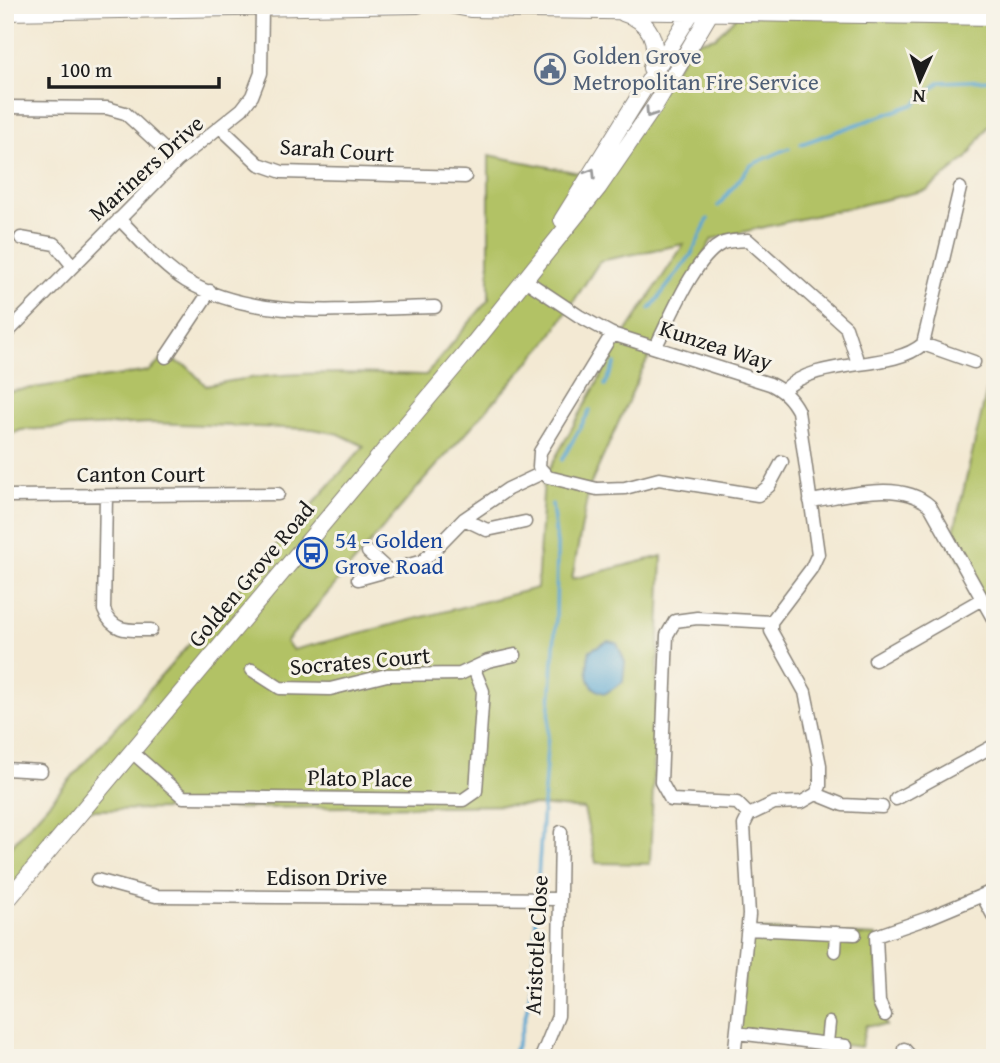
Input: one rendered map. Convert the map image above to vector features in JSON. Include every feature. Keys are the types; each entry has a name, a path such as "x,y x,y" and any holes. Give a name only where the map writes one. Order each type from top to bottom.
{"main road":[{"path":"5,12 75,8 418,5"},
{"path":"449,5 470,9 611,11 714,8 995,17"},
{"name":"Golden Grove Road","path":"528,277 694,8"},
{"name":"Golden Grove Road","path":"5,903 528,277 621,157 714,8"},
{"path":"611,11 633,16 651,32 656,52 645,87"}],"street":[{"name":"Mariners Drive","path":"5,335 177,161 242,109 261,73 262,8"},
{"path":"5,107 107,108 125,113 177,161"},
{"name":"Sarah Court","path":"221,128 259,164 282,172 465,177"},
{"path":"923,344 960,188"},
{"path":"118,219 186,281 246,302 291,309 435,307"},
{"path":"21,238 55,244 72,265"},
{"path":"656,346 696,271 710,252 723,242 748,240 846,327 858,363"},
{"name":"Kunzea Way","path":"528,277 579,316 612,334 656,346 770,384 783,391 797,411 818,554 811,569 771,621"},
{"path":"166,357 210,291"},
{"path":"612,334 540,452 537,462 542,473 555,480 607,490 659,479 758,495 769,486 782,462"},
{"path":"783,391 801,377 904,354 923,344 974,362"},
{"path":"358,579 423,561 464,519 508,489 542,473"},
{"path":"810,501 902,492 924,500 930,506 995,622"},
{"name":"Canton Court","path":"5,496 278,494"},
{"path":"106,496 104,610 108,621 118,629 150,630"},
{"path":"464,519 487,530 525,522"},
{"path":"368,552 388,571"},
{"path":"875,660 982,599"},
{"path":"734,1058 748,929 744,825 749,815 774,803 790,804 816,794 820,786 820,765 805,692 771,631 771,621 697,618 675,621 667,635 660,782 671,800 737,803 749,815"},
{"name":"Socrates Court","path":"252,670 280,688 327,690 387,675 460,674 488,661 515,655"},
{"name":"Plato Place","path":"132,752 183,797 463,800 473,794 478,779 483,691 474,668"},
{"path":"896,799 995,745"},
{"path":"5,769 41,771"},
{"path":"816,794 843,805 882,807"},
{"name":"Aristotle Close","path":"541,1058 558,1016 561,832"},
{"name":"Edison Drive","path":"97,880 156,896 560,899"},
{"path":"885,1015 879,1002 876,936 983,897 995,890"},
{"path":"983,897 995,919"},
{"path":"748,929 855,934"},
{"path":"835,951 836,933"},
{"path":"827,1043 829,1023"},
{"path":"737,1033 846,1046"}],"green space":[{"path":"739,13 995,17 995,124 989,125 967,158 927,190 712,239 642,370 589,488 572,579 662,556 650,864 596,863 584,809 536,805 84,810 5,903 5,853 364,446 339,434 313,429 150,423 21,430 5,437 5,392 149,371 166,357 188,367 206,386 287,375 426,375 489,299 489,155 589,175 537,261 694,42 716,37","holes":["684,244 623,337 544,478 537,588 293,650 286,642 424,480 547,342 600,261"]},
{"path":"995,355 995,622 951,544"},
{"path":"748,929 876,936 879,1002 886,1026 866,1025 861,1047 737,1033"}],"water":[{"path":"608,641 617,643 625,662 623,682 606,693 599,691 590,682 588,663 590,650"}],"waterway":[{"path":"801,144 915,104 940,82 995,80"},
{"path":"718,206 751,165 789,148"},
{"path":"650,309 691,255 708,219"},
{"path":"605,385 615,363"},
{"path":"562,460 590,410"},
{"path":"538,878 556,618 557,545 552,504"},
{"path":"512,1058 527,1007 533,972 536,918"}],"place":[{"name":"Golden Grove Metropolitan Fire Service","path":"550,69"},
{"name":"54 - Golden Grove Road","path":"312,553"}]}
